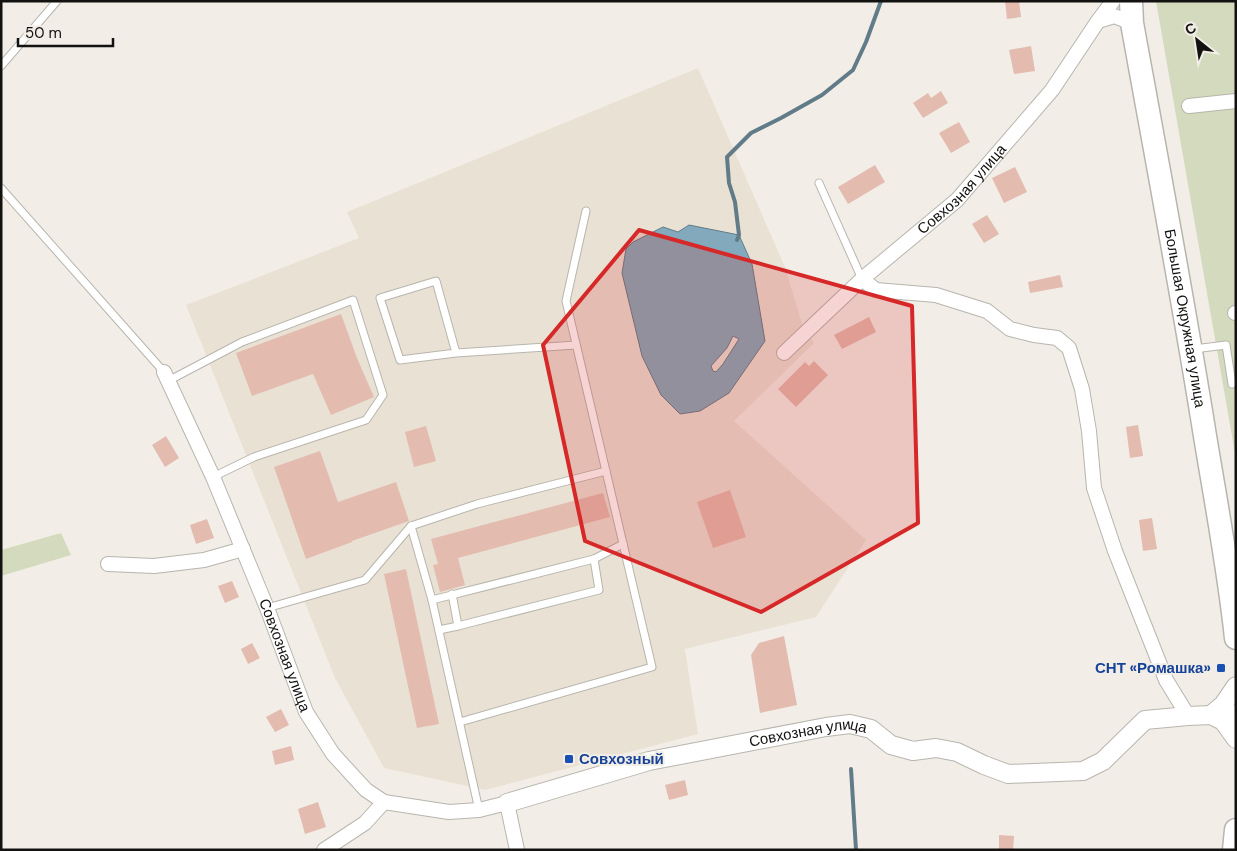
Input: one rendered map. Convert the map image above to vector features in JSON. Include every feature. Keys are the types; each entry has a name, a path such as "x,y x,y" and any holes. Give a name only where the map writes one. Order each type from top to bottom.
{"highway":[{"name":"Большая Окружная улица","path":"1131,12 1216,497 1236,638"},
{"path":"1234,850 1236,830"}],"street":[{"name":"Совхозная улица","path":"784,353 862,279 957,200 1052,90 1098,21 1114,1"},
{"path":"1098,21 1131,12"},
{"path":"1189,106 1236,101"},
{"path":"862,279 876,290 936,295 987,311 1010,329 1058,338 1069,348 1082,389 1089,431 1094,488 1115,551 1166,680 1188,716"},
{"name":"Совхозная улица","path":"166,376 213,477 267,608 306,712 333,754 366,790 384,802 449,812 479,810 649,761 850,724 871,729 891,745 913,752 936,748 957,752 1008,774 1083,771 1103,761 1144,720 1236,714"},
{"path":"108,564 154,566 204,560 242,549"},
{"path":"1236,686 1228,698 1211,715 1223,721 1236,739"},
{"path":"324,850 364,823 384,802"},
{"path":"507,803 517,850"}],"lane":[{"path":"1,66 57,1"},
{"path":"819,183 862,279"},
{"path":"1,188 166,376 242,342 353,300 383,395 366,420 254,457 213,477"},
{"path":"460,722 652,667 566,301 586,211"},
{"path":"456,352 436,281 380,298 400,360 456,352 576,345"},
{"path":"1191,350 1226,345 1232,384"},
{"path":"267,608 366,580 411,526 477,504 606,471"},
{"path":"411,526 432,600 479,810"},
{"path":"432,600 594,559 623,544"},
{"path":"439,630 599,590 594,559"},
{"path":"452,594 458,626"}],"highlighted area":[{"path":"639,230 912,306 918,523 761,612 585,541 543,345"}],"shaded area":[{"path":"698,68 785,267 803,327 814,343 734,421 866,540 816,617 685,649 698,734 485,790 384,768 335,678 186,305 359,238 347,212"}],"green space":[{"path":"1156,1 1236,1 1236,459"},
{"path":"61,533 71,555 1,576 1,550"}],"water":[{"path":"689,225 739,235 752,264 765,341 729,393 700,411 680,414 661,395 642,356 622,273 626,249 633,242 663,227 678,232","holes":["733,336 739,339 723,364 716,372 713,371 711,366 727,348"]}],"building":[{"path":"1005,1 1019,1 1021,17 1007,19"},
{"path":"1031,46 1035,71 1014,74 1009,50"},
{"path":"941,91 948,103 923,118 913,103 928,93 931,98"},
{"path":"959,122 970,142 951,153 939,133"},
{"path":"875,165 885,182 848,204 838,187"},
{"path":"1015,167 1027,192 1004,203 992,178"},
{"path":"987,215 999,234 984,243 972,224"},
{"path":"1060,275 1063,287 1030,293 1028,282"},
{"path":"341,314 374,397 331,415 313,374 252,396 236,353"},
{"path":"869,317 876,332 842,349 834,335"},
{"path":"814,361 828,375 796,407 778,389 805,362 809,366"},
{"path":"1138,425 1143,456 1130,458 1126,427"},
{"path":"426,426 436,461 414,467 405,432"},
{"path":"166,436 179,458 165,467 152,445"},
{"path":"320,451 338,502 396,482 409,521 306,559 274,467"},
{"path":"730,490 746,537 713,548 697,502"},
{"path":"603,493 610,517 458,558 465,585 440,592 433,565 438,564 431,539"},
{"path":"1152,518 1157,549 1143,551 1139,520"},
{"path":"207,519 214,538 196,544 190,525"},
{"path":"406,569 439,724 417,728 384,574"},
{"path":"232,581 239,597 225,603 218,586"},
{"path":"784,636 797,705 760,713 751,655 759,643"},
{"path":"252,643 260,658 248,664 241,649"},
{"path":"281,709 289,725 275,732 266,717"},
{"path":"291,746 294,760 275,765 272,751"},
{"path":"685,780 688,795 669,800 665,785"},
{"path":"318,802 326,827 305,834 298,809"},
{"path":"999,835 1014,836 1013,850 999,849"}],"waterway":[{"path":"737,240 739,235 735,202 729,183 727,157 751,133 822,95 853,70 866,42 881,1"},
{"path":"851,769 856,850"}],"place":[{"name":"СНТ «Ромашка»","path":"1221,668"},
{"name":"Совхозный","path":"569,759"}]}
